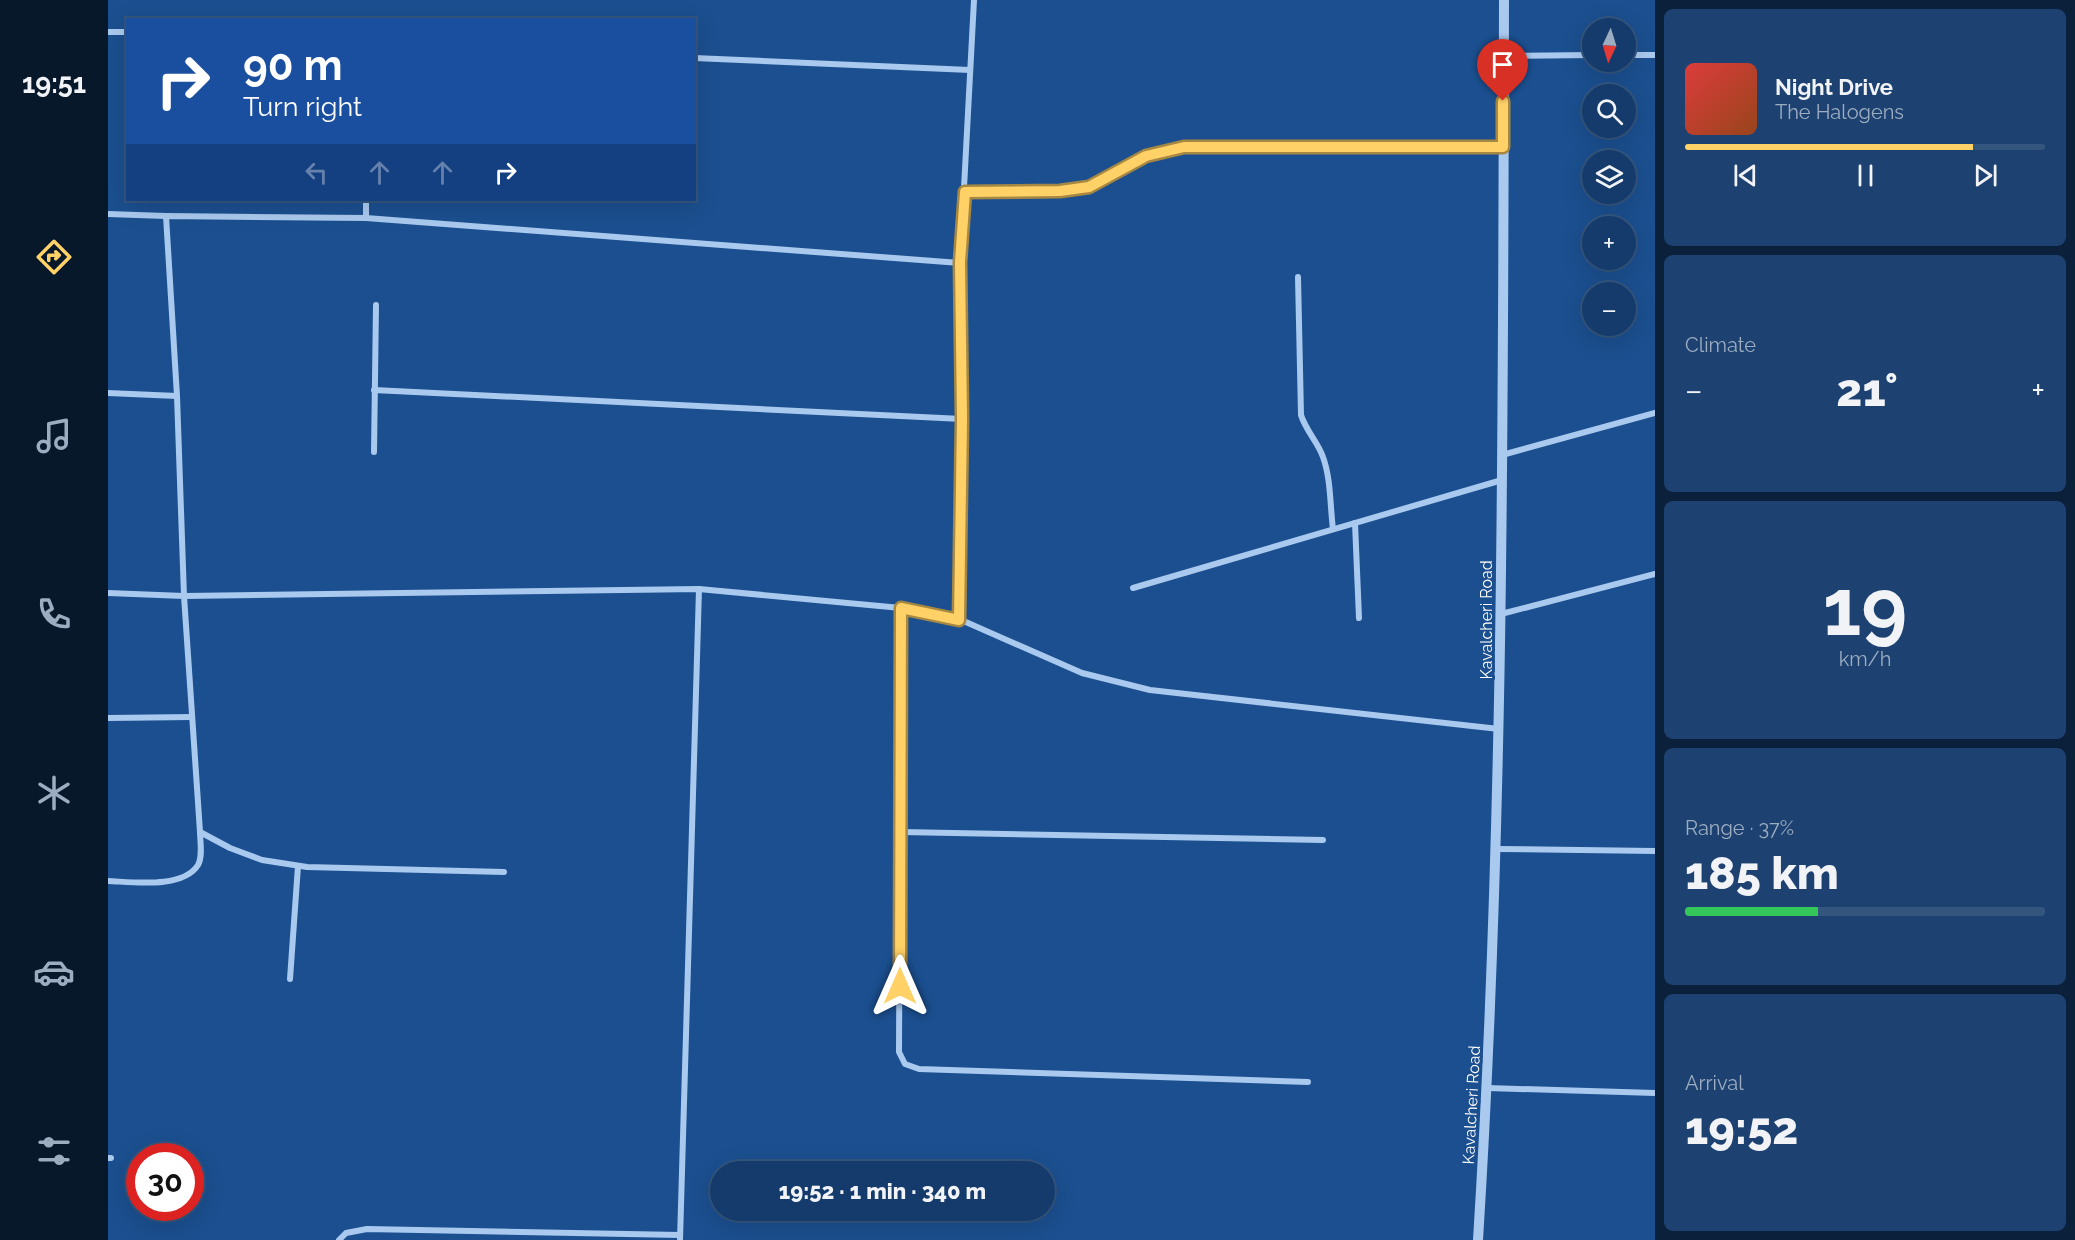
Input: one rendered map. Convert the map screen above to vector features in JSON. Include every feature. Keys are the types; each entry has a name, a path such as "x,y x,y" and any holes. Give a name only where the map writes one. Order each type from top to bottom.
{"street":[{"path":"959,620 962,419 960,262 974,0"},
{"name":"Kavalcheri Road","path":"1478,1240 1487,1088 1500,730 1504,0"},
{"path":"108,32 126,32"},
{"path":"1636,55 1655,55"},
{"path":"1504,56 1582,56"},
{"path":"696,58 970,70"},
{"path":"965,192 1060,191 1089,187 1146,156 1184,147 1503,147"},
{"path":"366,201 366,218"},
{"path":"108,214 366,218 960,262"},
{"path":"108,881 167,882 189,875 199,863 200,832 184,596 177,396 166,216"},
{"path":"1298,277 1301,415 1326,466 1333,530"},
{"path":"374,452 376,305"},
{"path":"374,390 962,419"},
{"path":"108,393 177,396"},
{"path":"1502,455 1655,413"},
{"path":"1133,588 1502,480"},
{"path":"1356,523 1359,618"},
{"path":"1501,614 1655,574"},
{"path":"339,1240 346,1233 367,1229 680,1237 699,588"},
{"path":"108,593 184,596 699,588 901,608 959,620 1082,674 1150,690 1500,730"},
{"path":"901,608 900,1052 905,1064 919,1069 1308,1082"},
{"path":"108,718 192,717"},
{"path":"200,832 230,848 262,860 298,866 504,872"},
{"path":"901,832 1323,840"},
{"path":"1497,849 1655,851"},
{"path":"290,979 298,866"},
{"path":"1487,1088 1655,1093"}],"route":[{"path":"900,986 901,608 959,620 962,419 960,262 965,192 1060,191 1089,187 1146,156 1184,147 1503,147 1503,101"}]}
